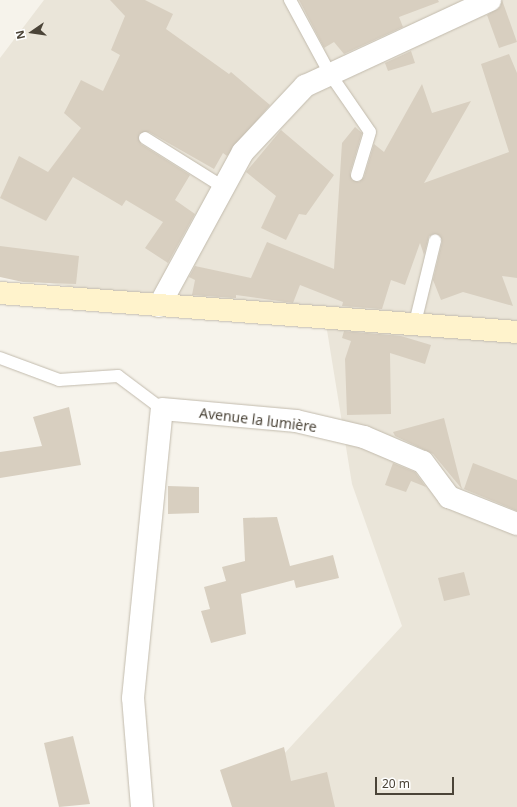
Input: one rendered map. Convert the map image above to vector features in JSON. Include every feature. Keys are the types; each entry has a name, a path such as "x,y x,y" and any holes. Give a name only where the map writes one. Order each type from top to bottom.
{"street":[{"path":"159,306 243,152 304,86 490,0"},
{"path":"0,293 414,327 517,332"},
{"path":"142,807 133,698 162,409"},
{"name":"Avenue la lumière","path":"162,409 296,421 364,437 422,462 449,497 517,524"}],"lane":[{"path":"290,0 330,74 370,132 357,176"},
{"path":"145,138 224,187"},
{"path":"414,327 435,242"},
{"path":"0,358 59,380 118,376 162,409"}],"shaded area":[{"path":"44,0 517,0 517,807 235,807 402,626 352,484 326,324 0,276 0,58"}],"building":[{"path":"110,0 145,0 173,14 166,29 229,74 231,72 270,105 227,156 223,153 214,169 149,132 139,134 141,144 190,175 175,200 195,214 168,263 145,248 163,222 126,200 122,206 73,177 46,221 0,198 19,156 48,172 81,128 64,113 81,80 103,91 120,55 111,50 125,16"},
{"path":"299,0 438,0 439,2 399,17 403,27 344,54 334,42 324,48"},
{"path":"502,0 517,42 499,48 487,15 500,7"},
{"path":"411,51 415,63 388,71 385,63"},
{"path":"509,54 517,73 517,278 502,276 513,306 463,292 441,300 433,280 442,242 436,234 429,236 424,255 420,243 405,285 391,280 382,309 342,306 343,302 300,285 293,303 236,295 236,298 192,295 195,280 189,277 195,266 251,278 267,242 334,269 342,143 355,127 362,133 350,173 352,180 359,182 364,177 374,144 384,152 422,84 432,113 471,101 424,183 509,152 481,64"},
{"path":"281,130 334,175 306,215 299,214 286,240 261,228 276,196 246,172"},
{"path":"0,246 79,256 76,284 23,282 0,277"},
{"path":"344,331 401,336 431,345 425,364 390,353 391,414 347,415 345,359 351,341 342,338"},
{"path":"69,407 81,465 0,478 0,452 42,446 33,417"},
{"path":"444,418 462,489 433,454 395,436 393,432"},
{"path":"393,463 415,472 426,487 411,481 406,492 385,485"},
{"path":"473,463 517,480 517,511 464,489"},
{"path":"168,486 199,487 199,513 168,514"},
{"path":"277,517 290,566 333,555 339,578 296,588 294,580 241,594 246,634 211,643 201,611 210,609 204,587 226,581 222,567 245,561 243,518"},
{"path":"464,572 470,595 444,601 438,578"},
{"path":"73,736 90,804 59,807 44,743"},
{"path":"284,747 291,781 327,772 335,807 232,807 220,770"}]}
